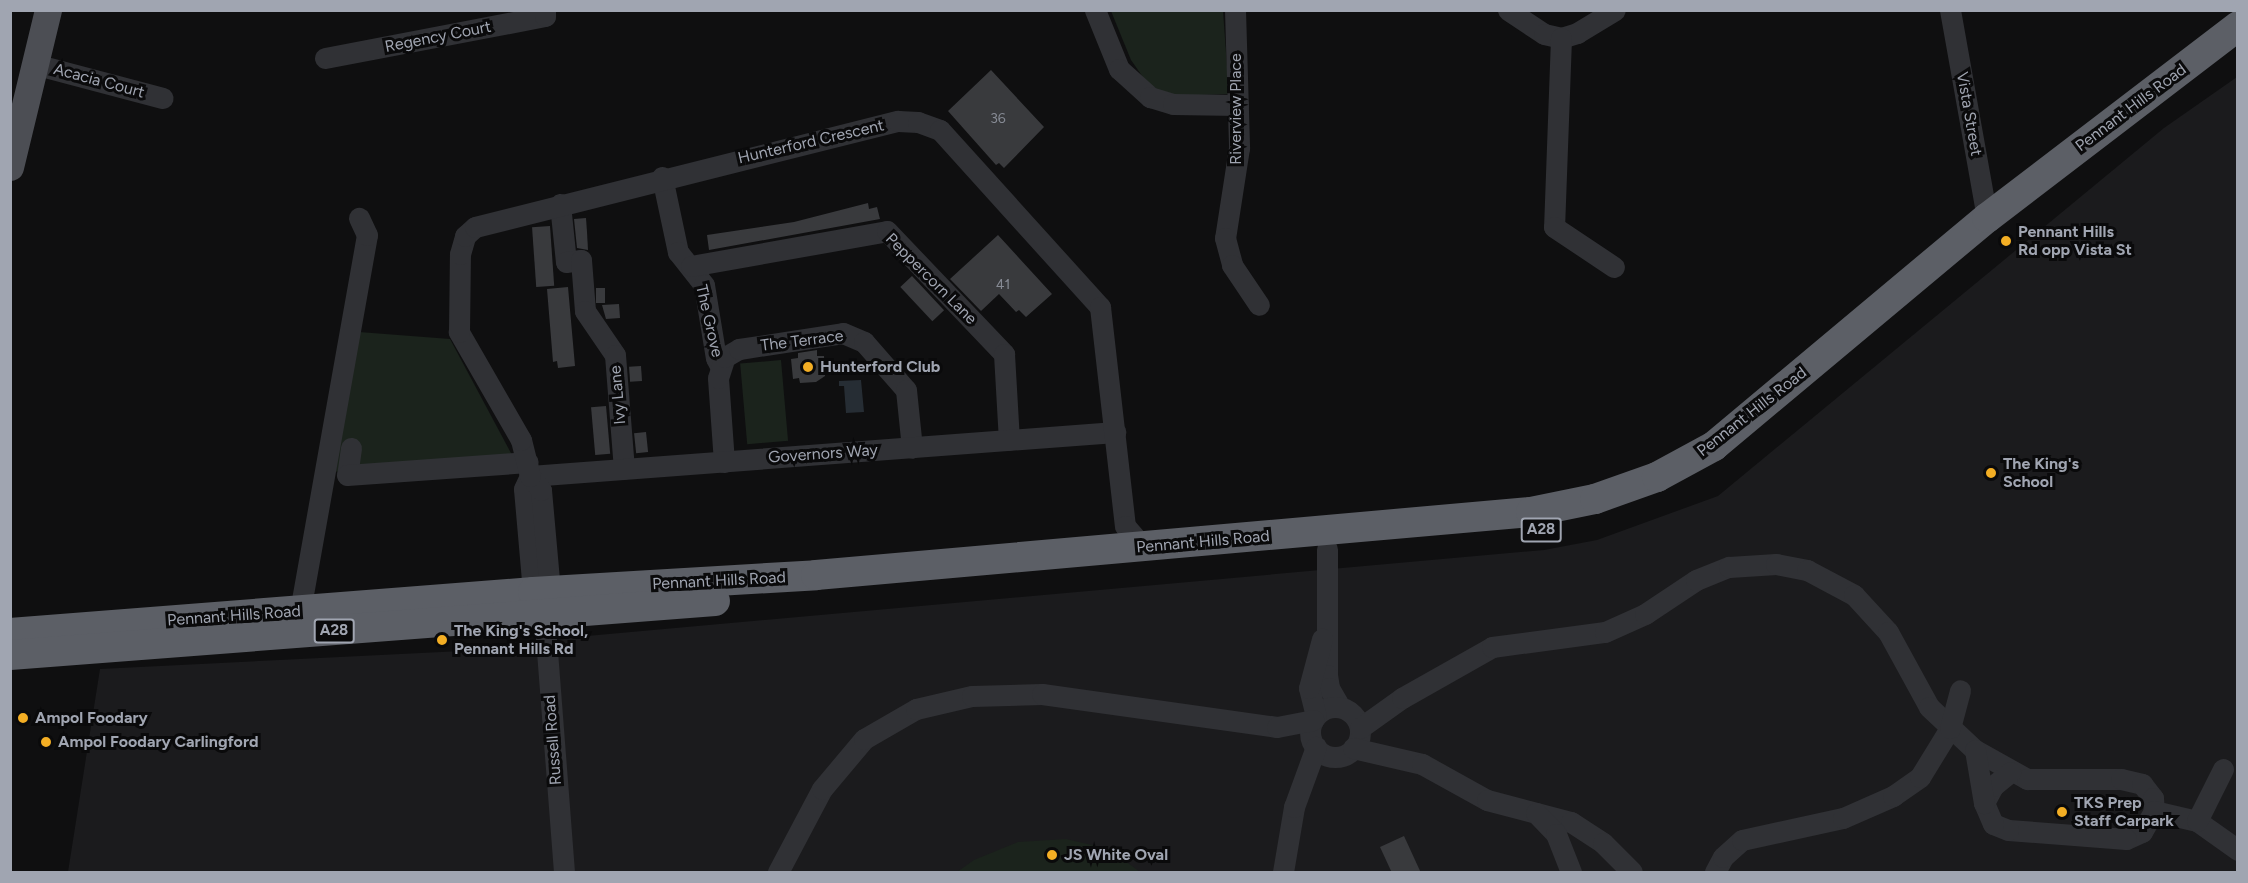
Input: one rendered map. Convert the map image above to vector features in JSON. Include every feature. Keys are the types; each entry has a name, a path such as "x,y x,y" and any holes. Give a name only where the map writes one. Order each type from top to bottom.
{"highway":[{"name":"Pennant Hills Road","path":"10,655 542,599 816,575 1134,537 1531,512 1622,491 1684,464 1731,432 1987,218 2238,26"},
{"name":"Pennant Hills Road","path":"10,633 300,611 542,599 1328,549 1551,529 1646,502 1706,473 1783,417 1962,261 2238,48"}],"main road":[{"path":"10,167 48,10"}],"street":[{"name":"Regency Court","path":"325,58 545,16 545,10"},
{"path":"1095,10 1119,69 1150,97 1173,104 1238,105"},
{"name":"Riverview Place","path":"1235,10 1239,158 1225,238 1232,265 1259,305"},
{"path":"1508,10 1544,34 1561,38 1576,33 1615,10"},
{"name":"Vista Street","path":"1950,10 1987,218"},
{"path":"1561,38 1554,227 1614,267"},
{"name":"Acacia Court","path":"34,64 163,98"},
{"name":"Hunterford Crescent","path":"542,599 524,489 529,469 521,440 459,332 460,254 465,236 475,227 560,204 662,177 898,121 918,122 940,130 1100,307 1115,432 1134,537"},
{"name":"The Grove","path":"662,177 678,252 704,285 716,358 720,366"},
{"name":"Ivy Lane","path":"560,204 566,262 581,260 585,311 615,355 624,469"},
{"path":"300,611 368,235 359,218"},
{"name":"Peppercorn Lane","path":"691,266 887,231 1004,354 1009,440"},
{"name":"The Terrace","path":"720,366 725,357 739,349 843,333 857,338 906,390 912,448"},
{"path":"720,366 724,462"},
{"name":"Governors Way","path":"351,448 347,475 529,469 624,469 1115,432"},
{"path":"1328,549 1324,633 1329,688 1342,708 1355,717 1350,744"},
{"path":"1299,789 1402,698 1492,647 1605,632 1645,614 1696,580 1729,567 1765,564 1807,570 1854,595 1888,632 1929,707 1975,750 2010,772 2027,779 2121,779 2142,784 2153,798 2154,811 2142,832 2126,839 2104,840 2008,830 1993,824 1984,803 1975,750"},
{"name":"Russell Road","path":"542,599 562,870"},
{"path":"1284,873 1299,789 1315,746 1310,733 1314,718 1309,688 1313,662 1324,633"},
{"path":"1715,873 1723,857 1742,840 1843,818 1893,796 1920,777 1950,728 1960,690"},
{"path":"778,873 822,789 864,739 916,709 972,696 1042,694 1277,727 1326,754 1350,744 1422,764 1487,800 1571,822 1589,832 1632,873"},
{"path":"1277,727 1314,718 1326,708 1342,708 1402,698"},
{"path":"2197,821 2223,769"},
{"path":"1984,803 1993,786 2010,772"},
{"path":"2154,811 2197,821 2238,850"},
{"path":"1536,813 1556,834 1571,873"}],"shaded area":[{"path":"1111,11 1223,11 1229,94 1169,96 1147,83 1131,60"},
{"name":"The King's School","path":"2237,77 2237,872 68,872 100,669 482,650 587,636 1544,550 1597,540 1718,496 2164,128"},
{"path":"359,332 450,339 512,455 333,472"},
{"path":"781,360 788,441 747,444 740,364"},
{"path":"861,380 864,412 846,413 844,386 839,386 839,381"},
{"name":"JS White Oval","path":"1066,839 1109,849 1140,872 957,872 974,860 1018,842"}],"building":[{"path":"991,70 1044,127 1004,168 999,163 996,165 948,111"},
{"path":"868,203 869,209 877,207 880,219 709,250 707,235 794,222"},
{"path":"586,218 588,250 577,248 574,219"},
{"path":"550,226 554,286 536,287 532,227"},
{"path":"998,235 1052,294 1026,317 1019,310 1016,312 999,294 981,311 950,279"},
{"path":"912,276 944,310 932,321 900,287"},
{"path":"568,287 575,366 558,368 557,361 553,362 547,289"},
{"path":"596,288 605,288 605,303 596,303"},
{"path":"619,304 620,318 606,319 602,305"},
{"name":"Hunterford Club","path":"817,350 817,356 824,356 825,376 816,382 800,383 799,378 793,379 791,359 798,358 798,353"},
{"path":"641,366 642,381 630,382 629,367"},
{"path":"606,406 610,454 595,455 591,407"},
{"path":"646,432 648,452 636,453 634,433"},
{"path":"1404,836 1421,873 1392,873 1380,847"}],"place":[{"name":"Pennant Hills Rd opp Vista St","path":"2006,241"},
{"name":"Hunterford Club","path":"808,367"},
{"name":"The King's School","path":"1991,473"},
{"name":"The King's School, Pennant Hills Rd","path":"442,640"},
{"name":"Ampol Foodary","path":"23,718"},
{"name":"Ampol Foodary Carlingford","path":"46,742"},
{"name":"TKS Prep Staff Carpark","path":"2062,812"},
{"name":"JS White Oval","path":"1052,855"}]}
